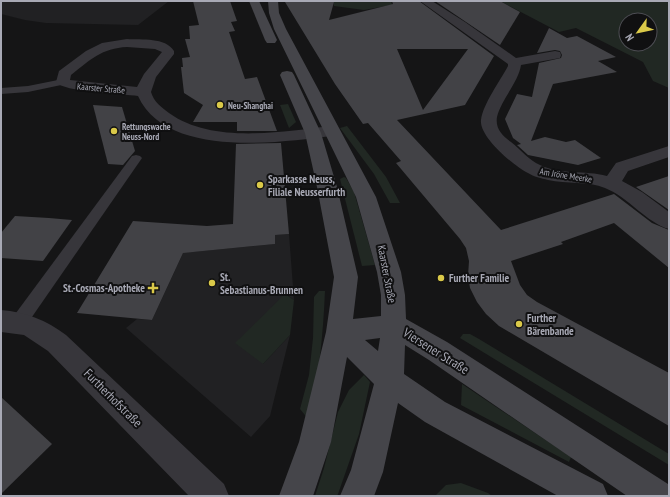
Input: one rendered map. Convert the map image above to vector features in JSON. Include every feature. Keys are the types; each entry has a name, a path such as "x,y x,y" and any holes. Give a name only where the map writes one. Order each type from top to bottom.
{"main road":[{"name":"Kaarster Straße","path":"254,1 279,57 322,132 366,197 389,272 393,295 394,325 389,380 367,472 357,496"},
{"name":"Kaarster Straße","path":"273,1 274,13 322,132 327,186 346,277 339,332 315,442 296,496"},
{"name":"Viersener Straße","path":"339,332 394,325 438,351 656,496"},
{"path":"339,332 389,380 435,412 591,496"}],"street":[{"path":"425,1 461,24 514,62 555,55"},
{"name":"Kaarster Straße","path":"120,42 160,46 168,51 168,54 146,83 144,92 71,86 63,82 64,74 102,46 120,42"},
{"name":"Am Jröne Meerke","path":"514,62 515,66 488,119 490,131 495,138 528,165 537,170 546,173 588,178 612,183 622,188 669,222"},
{"path":"144,92 151,105 164,118 182,128 204,134 247,137 322,132"},
{"path":"612,183 622,167 669,151"},
{"name":"Furtherhofstraße","path":"10,322 41,330 57,343 212,496"}],"lane":[{"path":"1,91 28,89 63,82"},
{"path":"10,322 136,158"}],"shaded area":[{"path":"1,1 169,1 138,25 46,23 25,20 1,14"},
{"path":"334,1 391,1 392,5 364,10 334,6"},
{"path":"500,1 669,1 669,88 653,81 643,62 623,52 658,52 658,12 618,12 618,49 576,28 559,32"},
{"path":"288,104 296,122 289,128 280,105"},
{"path":"347,126 386,177 400,203 390,203 374,174 340,128"},
{"path":"344,177 354,192 375,265 362,266 340,179"},
{"path":"195,227 192,252 275,244 275,235 289,234 294,300 286,294 263,364 290,335 270,416 251,437 126,328 137,319 152,320"},
{"path":"319,291 325,291 323,324 318,372 309,420 300,409 309,375 313,338 314,297"},
{"path":"285,294 294,300 290,335 263,364 235,343"},
{"path":"463,334 470,334 479,339 669,454 669,465 460,338"},
{"path":"364,375 370,382 359,434 338,494 337,496 315,496 324,468 338,412 349,390"},
{"path":"462,384 571,457 569,462 461,405"},
{"path":"461,483 488,493 492,496 435,496 446,485"}],"building":[{"path":"193,1 230,1 237,21 231,22 235,31 229,32 245,79 257,77 277,131 237,131 237,122 193,122 203,105 184,93 181,67 183,67 182,58 190,57 185,39 190,39 189,26 199,25"},
{"path":"392,1 419,1 494,56 465,105 397,120 501,230 614,194 652,223 669,230 669,268 614,223 561,242 563,244 511,261 520,285 527,295 537,302 669,373 669,426 499,326 486,314 477,302 470,288 468,276 469,261 466,248 396,163 401,161 368,123 363,124 335,84 285,2 334,2 329,20 393,4","holes":["397,49 468,49 423,110"]},
{"path":"435,1 500,1 520,12 500,45"},
{"path":"549,28 567,38 577,36 616,57 598,61 617,72 553,84 531,141 545,137 566,142 575,140 601,158 578,165 528,155 517,145 521,144 513,138 505,119 517,94 532,97 539,63 561,58 562,55 560,51 555,50 537,53"},
{"path":"93,105 122,107 135,151 123,165 108,164"},
{"path":"281,143 289,234 275,235 275,244 183,253 152,320 77,313 133,221 207,226 233,224 236,144"},
{"path":"669,176 669,210 636,187"},
{"path":"15,216 72,220 43,261 1,258 1,233"},
{"path":"1,397 52,444 1,494"}],"place":[{"name":"Neu-Shanghai","path":"220,105"},
{"name":"Rettungswache Neuss-Nord","path":"114,131"},
{"name":"Sparkasse Neuss, Filiale Neusserfurth","path":"260,185"},
{"name":"Further Familie","path":"441,278"},
{"name":"St. Sebastianus-Brunnen","path":"212,283"},
{"name":"St.-Cosmas-Apotheke","path":"153,288"},
{"name":"Further Bärenbande","path":"519,324"}]}
